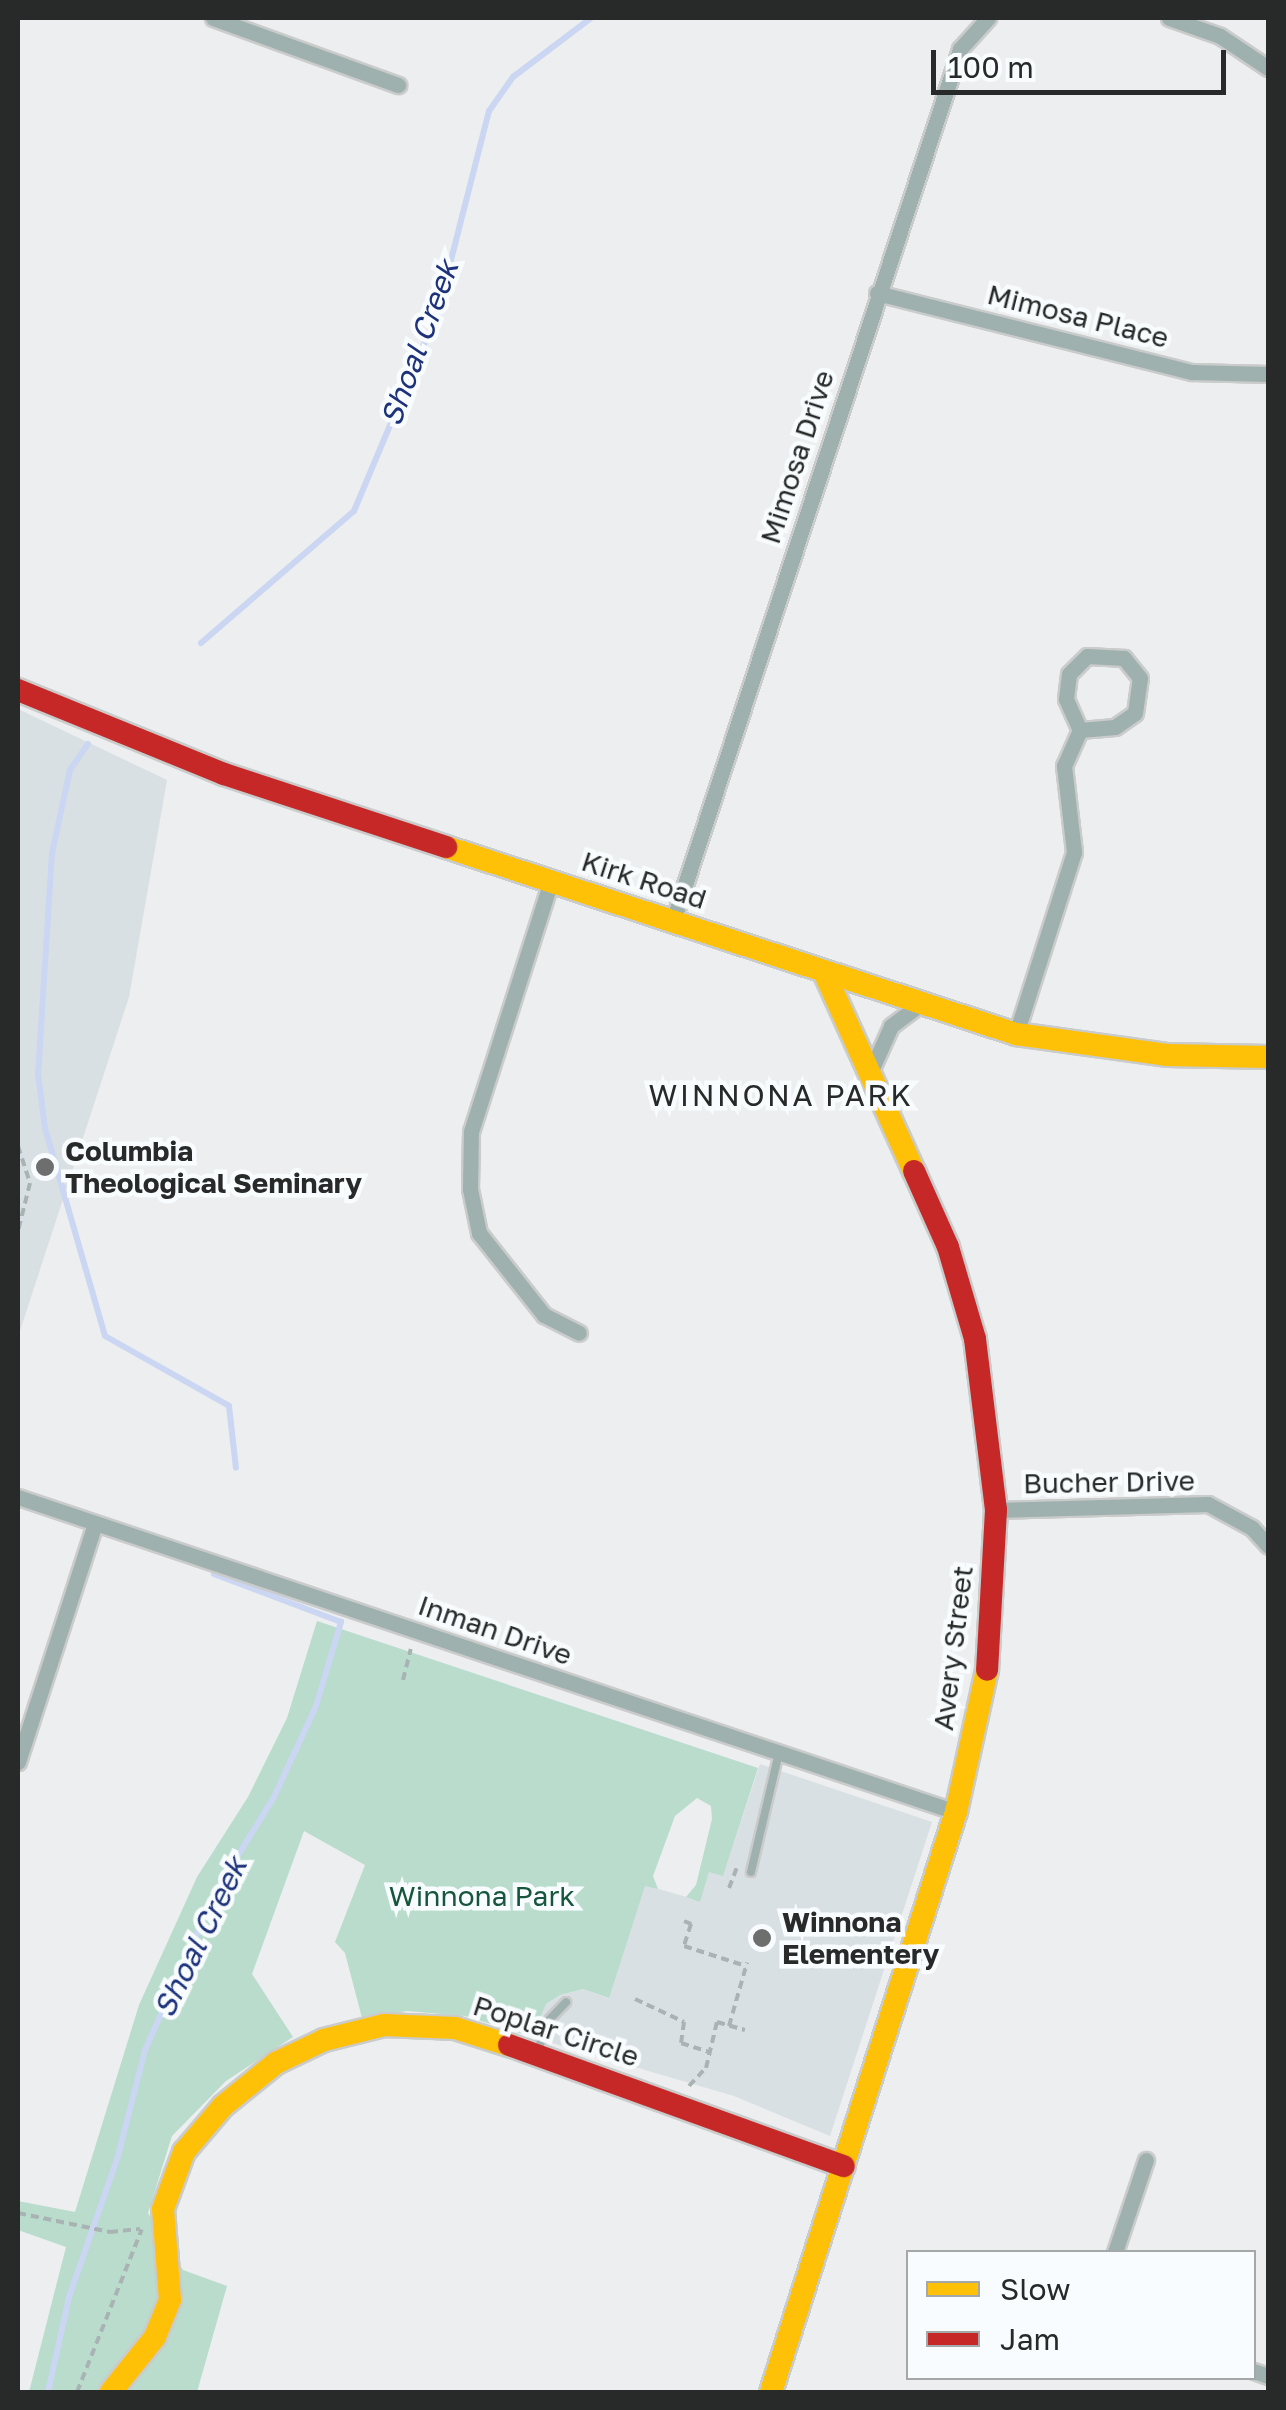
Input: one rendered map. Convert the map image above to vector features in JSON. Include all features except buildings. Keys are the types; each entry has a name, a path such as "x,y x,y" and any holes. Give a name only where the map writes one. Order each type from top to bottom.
{"street":[{"path":"213,18 398,85"},
{"name":"Mimosa Drive","path":"673,921 960,49 988,18"},
{"path":"1169,18 1220,36 1268,68"},
{"name":"Mimosa Place","path":"877,292 1192,372 1268,374"},
{"path":"1016,1034 1072,865 1064,766 1080,730 1066,699 1069,674 1087,656 1124,658 1142,690 1134,713 1115,726 1080,730"},
{"name":"Kirk Road","path":"18,690 224,774 1016,1034 1167,1055 1268,1057"},
{"path":"551,881 471,1131 470,1189 479,1233 544,1315 578,1333"},
{"name":"Avery Street","path":"771,2392 956,1812 984,1696 996,1510 976,1339 948,1247 824,972"},
{"path":"870,1074 891,1026 923,1002"},
{"name":"Inman Drive","path":"18,1497 956,1812"},
{"name":"Bucher Drive","path":"996,1510 1208,1504 1252,1528 1268,1546"},
{"path":"18,1762 95,1523"},
{"name":"Poplar Circle","path":"163,2209 184,2152 222,2106 276,2063 324,2040 384,2025 456,2028 844,2166"},
{"path":"1116,2250 1146,2160"},
{"path":"111,2392 155,2338 170,2300 172,2261 163,2209"}],"lane":[{"path":"751,1872 778,1753"},
{"path":"538,2054 546,2023 566,2002"}],"path":[{"path":"18,1146 30,1183 18,1231"},
{"path":"403,1680 410,1653"},
{"path":"729,1888 734,1870"},
{"path":"684,1922 691,1924 684,1946 747,1964 729,2026"},
{"path":"635,1999 684,2022 681,2043 710,2052"},
{"path":"670,2080 689,2086 710,2052 717,2022 745,2030"},
{"path":"18,2212 110,2232 150,2230 163,2209"},
{"path":"76,2392 142,2229"}],"shaded area":[{"name":"Columbia Theological Seminary","path":"18,709 167,780 129,997 18,1337"},
{"name":"Winnona Elementery","path":"760,1764 932,1822 830,2136 734,2096 532,2037 546,2004 560,1995 583,1989 608,1998 645,1885 700,1901 709,1871 723,1875"}],"green space":[{"name":"Winnona Park","path":"317,1621 758,1768 723,1876 709,1872 700,1902 686,1897 696,1885 712,1819 711,1806 697,1798 675,1816 653,1876 658,1889 645,1886 609,1998 583,1989 560,1995 546,2004 532,2037 465,2016 407,2011 362,2018 345,1953 335,1942 365,1865 304,1831 252,1974 293,2037 226,2081 172,2136 148,2213 183,2270 227,2286 197,2392 29,2392 66,2247 18,2230 18,2201 75,2212 139,2005 197,1877 248,1797 287,1718"}],"waterway":[{"name":"Shoal Creek","path":"201,643 354,511 438,311 489,111 513,77 591,18"},
{"name":"Shoal Creek","path":"88,744 70,770 52,853 38,1074 45,1128 105,1336 229,1406 236,1468"},
{"name":"Shoal Creek","path":"48,2392 69,2297 118,2156 145,2050 216,1891 274,1797 316,1706 341,1622 214,1574"}],"traffic: slow":[{"path":"446,847 1016,1034 1167,1055 1268,1057"},
{"path":"824,972 914,1171"},
{"path":"771,2392 956,1812 987,1670"},
{"path":"111,2392 155,2337 170,2300 163,2209 184,2152 223,2106 276,2063 324,2040 384,2025 455,2028 509,2045"}],"traffic: jam":[{"path":"18,690 224,774 446,847"},
{"path":"914,1171 948,1247 975,1339 996,1510 987,1670"},
{"path":"509,2045 844,2166"}],"place":[{"name":"Columbia Theological Seminary","path":"45,1167"},
{"name":"Winnona Elementery","path":"762,1938"}],"district":[{"name":"WINNONA PARK","path":"781,1095"}]}
